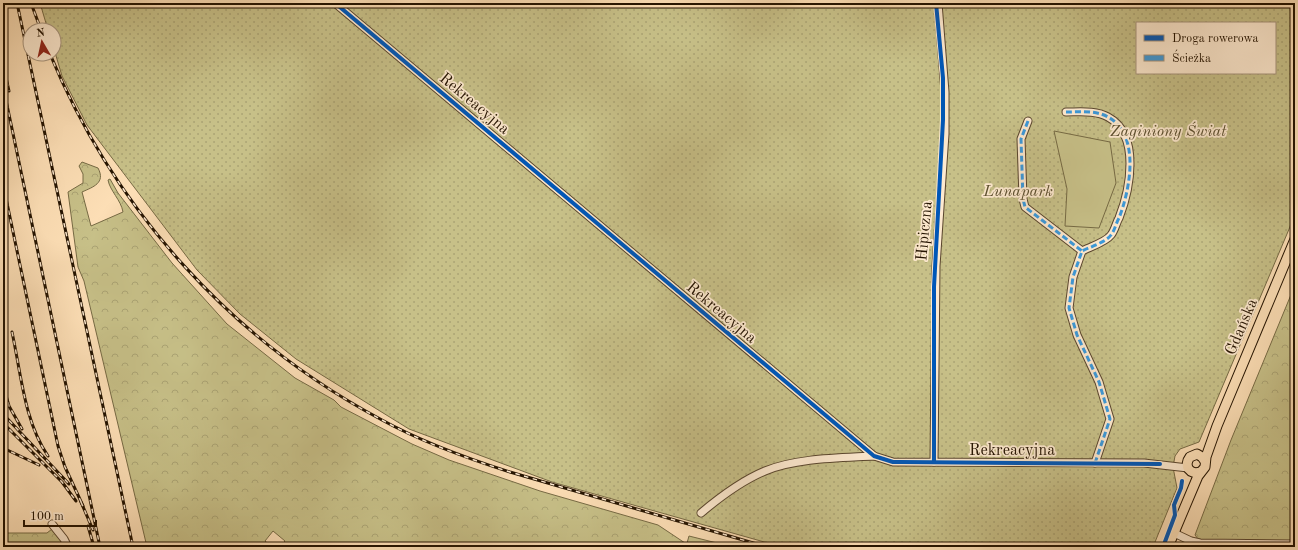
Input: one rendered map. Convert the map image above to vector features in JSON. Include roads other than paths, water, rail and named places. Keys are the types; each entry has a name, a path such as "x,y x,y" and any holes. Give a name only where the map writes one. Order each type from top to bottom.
{"main road":[{"name":"Gdańska","path":"1205,461 1217,426 1295,239"},
{"name":"Gdańska","path":"1197,454 1204,449 1217,426"},
{"path":"1168,547 1200,472 1205,468 1205,461 1197,454 1192,455 1189,466 1192,480 1186,503"},
{"path":"1189,466 1195,473 1200,472"}],"street":[{"name":"Rekreacyjna","path":"335,3 874,456"},
{"name":"Hipiczna","path":"934,462 936,266 945,134 944,80 938,3"},
{"path":"1066,112 1090,112 1108,117 1120,127 1128,144 1130,182 1126,199 1111,235 1082,251 1073,277 1069,308 1077,335 1099,382 1110,419 1095,463"},
{"path":"1028,121 1021,139 1022,199 1025,207 1082,251"},
{"name":"Rekreacyjna","path":"701,513 734,488 765,471 786,465 822,460 874,456 893,462 1095,463 1189,466"},
{"path":"52,524 64,539 68,547"},
{"path":"1174,533 1191,541 1200,543 1295,544"}],"railway":[{"path":"17,3 133,547"},
{"path":"31,3 38,22"},
{"path":"54,62 77,112 108,166 144,218 184,266 228,310 276,351 327,388 397,428 461,455 510,472 767,547"},
{"path":"3,64 9,91"},
{"path":"3,86 100,547"},
{"path":"3,184 58,446 65,467 83,506"},
{"path":"12,332 28,412 40,442 48,456"},
{"path":"3,385 9,406 22,429"},
{"path":"3,414 69,484"},
{"path":"3,423 62,482 76,501"},
{"path":"3,448 39,465"},
{"path":"81,502 93,530"},
{"path":"88,526 94,547"}],"park label":[{"name":"Zaginiony Świat","path":"1168,132"},
{"name":"Lunapark","path":"1018,192"}]}
